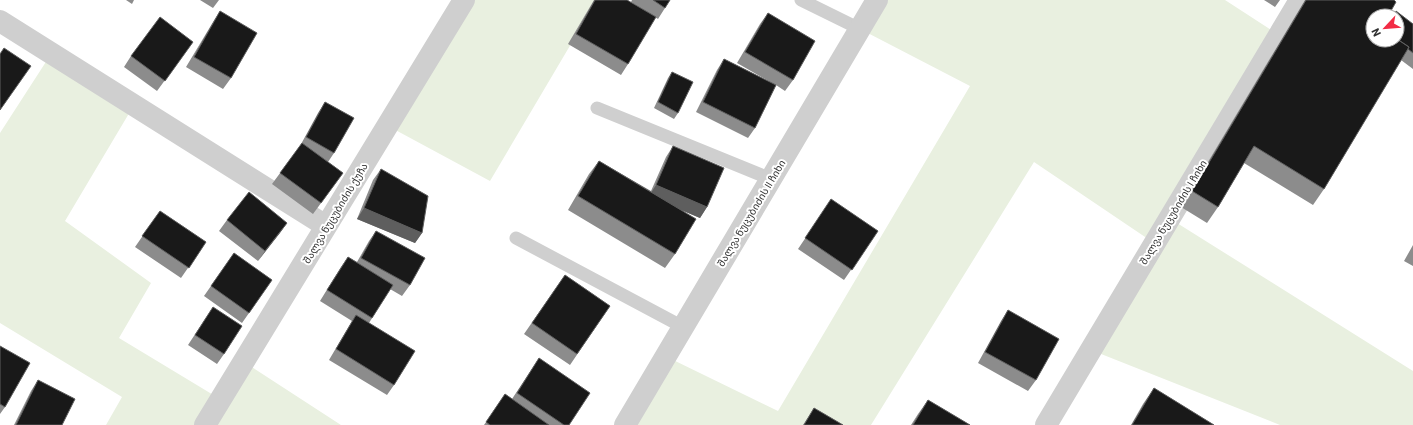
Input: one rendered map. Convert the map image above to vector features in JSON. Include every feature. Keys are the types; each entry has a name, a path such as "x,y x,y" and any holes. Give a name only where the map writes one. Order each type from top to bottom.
{"street":[{"name":"შალვა ნუცუბიძის II ჩიხი","path":"625,425 877,0"},
{"name":"შალვა ნუცუბიძის I ჩიხი","path":"1046,425 1300,0"},
{"name":"შალვა ნუცუბიძის ქუჩა","path":"205,425 462,1"},
{"path":"0,21 326,226"}],"lane":[{"path":"802,0 860,29"},
{"path":"597,108 771,179"},
{"path":"516,238 683,327"}],"green space":[{"path":"464,0 597,0 490,181 388,126"},
{"path":"877,0 1225,0 1279,35 1169,218 1413,371 1413,425 1280,425 1091,350 1154,243 1034,162 871,425 625,425 665,356 778,411 970,86 860,29"},
{"path":"51,54 134,105 65,221 151,283 119,338 220,399 244,362 341,425 106,425 122,397 0,323 0,133"}],"building":[{"path":"595,0 627,0 656,17 628,64 576,34"},
{"path":"653,0 670,0 665,8"},
{"path":"1306,0 1394,0 1396,2 1393,8 1365,8 1365,48 1405,48 1405,44 1409,47 1324,189 1254,146 1218,207 1192,191"},
{"path":"220,11 257,33 231,78 194,57"},
{"path":"768,13 815,41 793,80 745,52"},
{"path":"160,17 193,42 165,81 131,56"},
{"path":"1405,18 1413,24 1413,53 1408,49 1409,47 1405,44"},
{"path":"4,48 31,66 0,110 0,54"},
{"path":"724,59 776,85 755,128 703,102"},
{"path":"672,72 693,82 678,113 658,102"},
{"path":"325,102 354,118 334,153 306,137"},
{"path":"302,143 343,173 321,203 280,173"},
{"path":"673,146 724,168 707,207 656,185"},
{"path":"599,161 696,219 675,254 578,196"},
{"path":"381,169 428,196 422,233 364,208"},
{"path":"249,192 287,223 265,251 227,220"},
{"path":"831,199 878,231 852,270 805,238"},
{"path":"160,211 206,242 189,268 142,236"},
{"path":"376,231 425,258 410,285 361,258"},
{"path":"234,253 272,280 249,313 211,286"},
{"path":"348,257 393,285 372,318 327,290"},
{"path":"565,275 610,306 577,354 532,323"},
{"path":"213,307 242,326 224,354 195,335"},
{"path":"1008,310 1059,339 1036,380 985,352"},
{"path":"356,315 415,351 394,385 336,349"},
{"path":"0,346 30,363 5,407 0,404"},
{"path":"539,358 590,393 569,425 564,425 517,393"},
{"path":"38,380 75,399 62,425 16,425"},
{"path":"1154,388 1214,425 1132,425"},
{"path":"505,394 549,425 490,425 486,422"},
{"path":"928,400 970,425 913,425"},
{"path":"814,408 843,425 804,425"}]}
